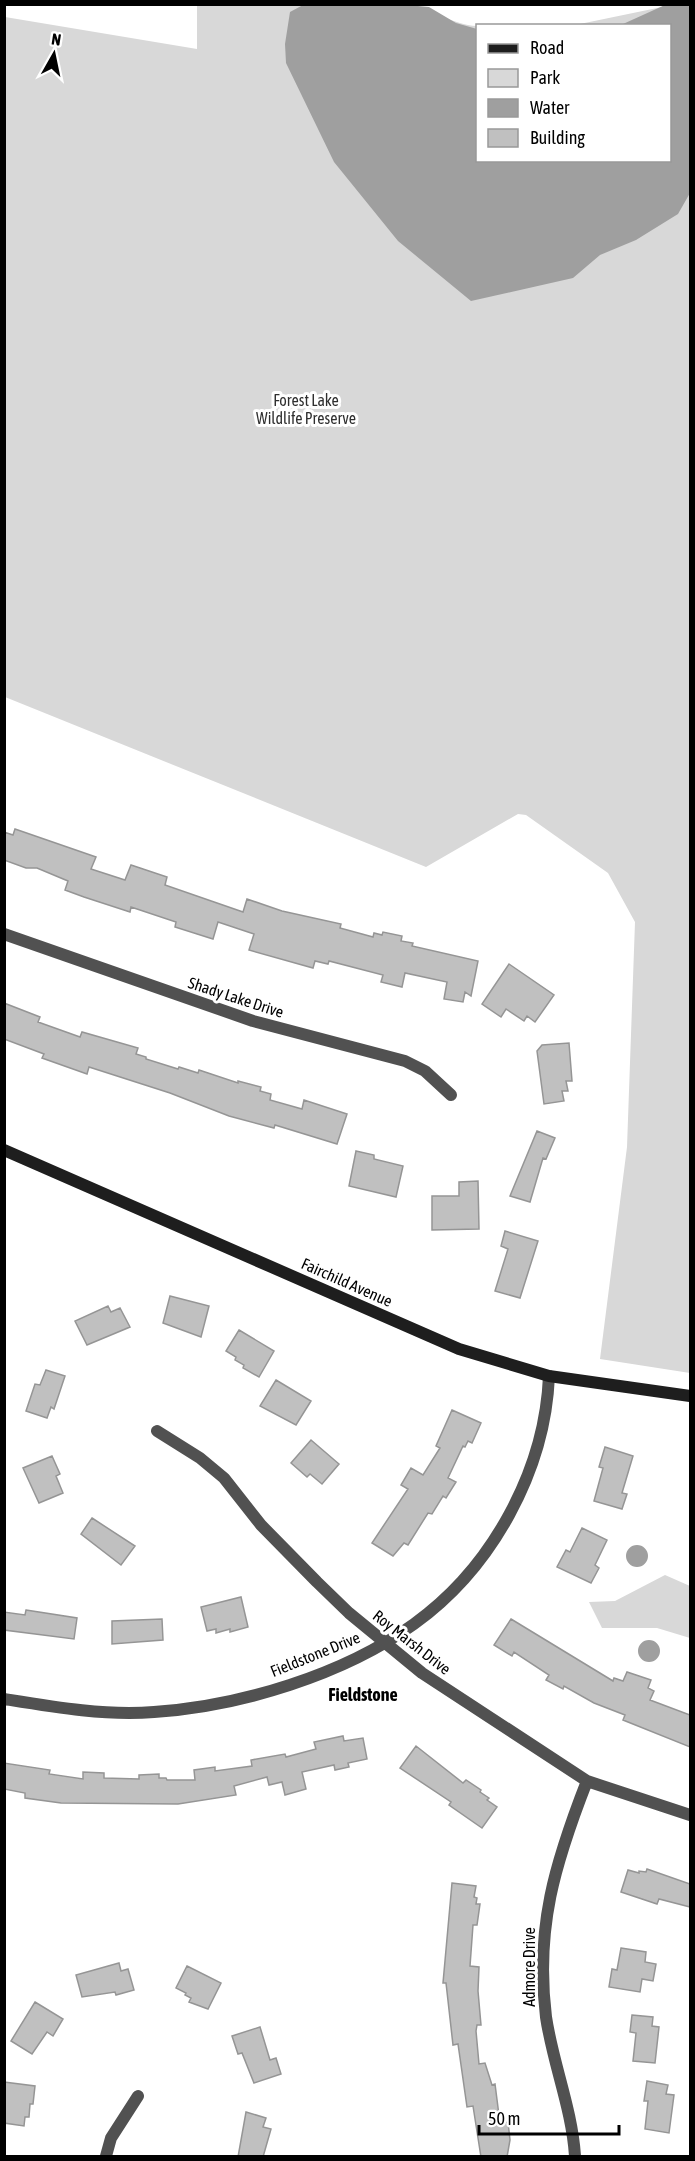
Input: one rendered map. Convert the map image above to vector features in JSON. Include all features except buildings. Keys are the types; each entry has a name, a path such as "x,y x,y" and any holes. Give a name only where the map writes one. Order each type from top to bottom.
{"main road":[{"name":"Fairchild Avenue","path":"4,1150 459,1349 549,1376 690,1396"}],"street":[{"name":"Shady Lake Drive","path":"4,934 253,1021 405,1061 425,1071 451,1095"},
{"name":"Fieldstone Drive","path":"4,1699 102,1712 171,1710 257,1694 307,1678 353,1660 415,1624 454,1589 492,1543 510,1512 537,1448 547,1409 549,1376"},
{"name":"Roy Marsh Drive","path":"157,1431 191,1451 224,1478 261,1525 317,1582 384,1642 467,1704 587,1781 690,1815"},
{"name":"Admore Drive","path":"575,2157 573,2129 547,2019 544,1934 548,1897 559,1856 587,1781"},
{"path":"106,2157 111,2138 138,2096"}],"green space":[{"name":"Forest Lake Wildlife Preserve","path":"403,4 459,23 476,26 476,162 671,162 671,24 580,24 664,5 690,5 690,1373 600,1359 627,1147 635,922 608,873 526,815 518,814 426,867 5,697 5,17 197,49 197,5"},
{"path":"665,1575 690,1586 690,1638 657,1628 602,1628 589,1602 615,1601"}],"water":[{"path":"396,4 429,7 456,23 476,29 476,162 671,162 671,24 623,24 665,5 690,5 690,193 678,214 636,240 600,255 573,278 471,301 398,241 334,162 286,63 285,44 290,12 303,5"},
{"path":"637,1545 645,1548 648,1556 645,1564 637,1567 629,1564 626,1556 629,1548"},
{"path":"649,1640 657,1643 660,1651 657,1659 649,1662 641,1659 638,1651 641,1643"}],"district":[{"name":"Fieldstone","path":"363,1695"}]}
